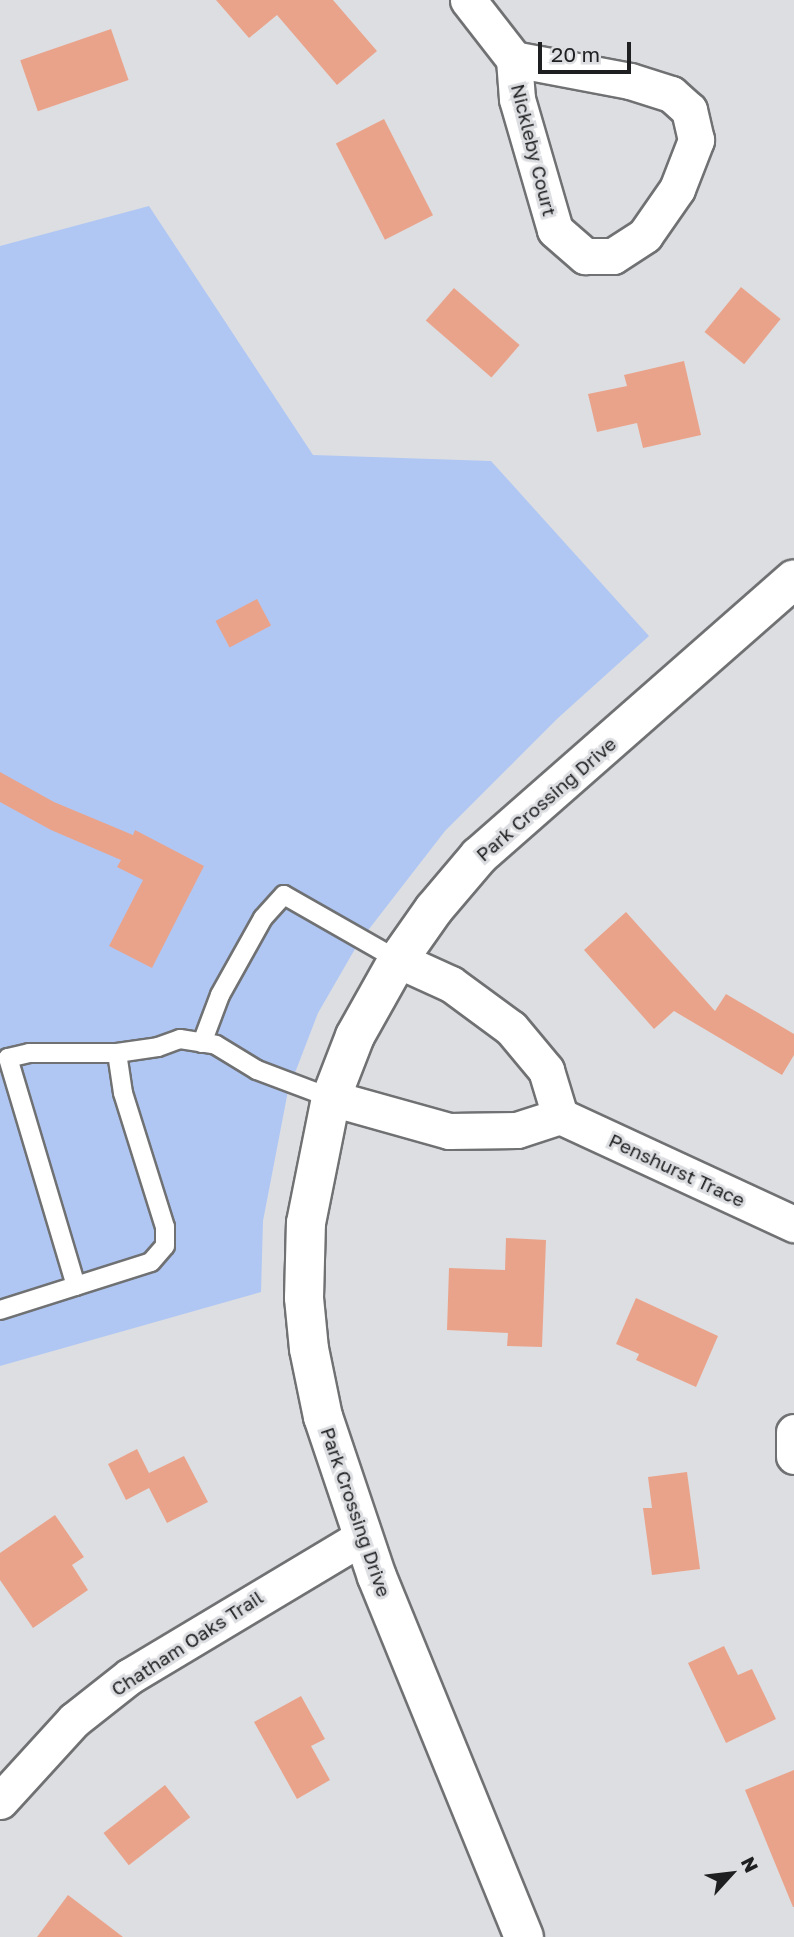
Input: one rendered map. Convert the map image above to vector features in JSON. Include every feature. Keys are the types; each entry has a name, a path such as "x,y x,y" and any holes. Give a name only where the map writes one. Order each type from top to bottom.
{"street":[{"name":"Nickleby Court","path":"468,0 514,59 517,99 555,230 585,256 613,256 645,236 677,188 696,140 689,110 671,94 630,81 514,59"},
{"name":"Park Crossing Drive","path":"524,1937 362,1537 323,1417 309,1349 304,1298 306,1223 331,1098 355,1036 398,960 434,909 487,849 794,579"},
{"path":"331,1098 449,1131 517,1130 560,1116 546,1070 511,1028 451,984 398,960"},
{"name":"Penshurst Trace","path":"560,1116 794,1224"},
{"path":"794,1432 794,1456"},
{"name":"Chatham Oaks Trail","path":"0,1801 74,1720 130,1676 362,1537"}],"lane":[{"path":"202,1043 220,995 263,918 284,895 398,960"},
{"path":"76,1286 4,1060 29,1053 117,1053 158,1048 180,1039 202,1043 331,1098"},
{"path":"0,1310 152,1262 165,1246 165,1227 123,1093 117,1053"}],"shaded area":[{"path":"149,206 313,455 491,461 649,636 558,718 445,831 359,942 318,1013 288,1091 263,1221 261,1292 0,1366 0,246"}],"building":[{"path":"216,0 333,0 377,51 337,85 277,15 249,38"},
{"path":"111,29 129,80 38,111 20,60"},
{"path":"384,119 433,215 385,240 336,144"},
{"path":"741,287 781,319 744,364 704,332"},
{"path":"454,288 520,345 491,378 426,320"},
{"path":"684,361 701,435 643,448 637,423 597,432 588,394 627,386 624,375"},
{"path":"257,599 271,625 230,648 216,621"},
{"path":"0,772 54,802 133,835 135,830 204,866 152,968 109,946 143,880 117,867 121,860 51,830 0,802"},
{"path":"626,912 715,1011 726,994 794,1034 794,1055 782,1075 674,1011 654,1029 584,950"},
{"path":"506,1238 546,1240 542,1347 507,1346 508,1333 447,1330 449,1268 505,1270"},
{"path":"636,1298 718,1336 696,1387 636,1360 639,1354 616,1344"},
{"path":"137,1449 149,1473 184,1456 208,1502 167,1523 149,1488 126,1500 108,1464"},
{"path":"687,1472 700,1569 652,1575 643,1508 652,1508 648,1477"},
{"path":"55,1515 84,1557 72,1565 88,1590 33,1628 0,1580 0,1553"},
{"path":"724,1646 738,1675 752,1669 776,1719 726,1743 688,1663"},
{"path":"301,1696 325,1739 311,1746 330,1780 297,1799 254,1722"},
{"path":"794,1770 794,1907 793,1907 745,1790"},
{"path":"165,1785 190,1817 129,1865 104,1833"},
{"path":"68,1895 123,1937 37,1937"}]}
